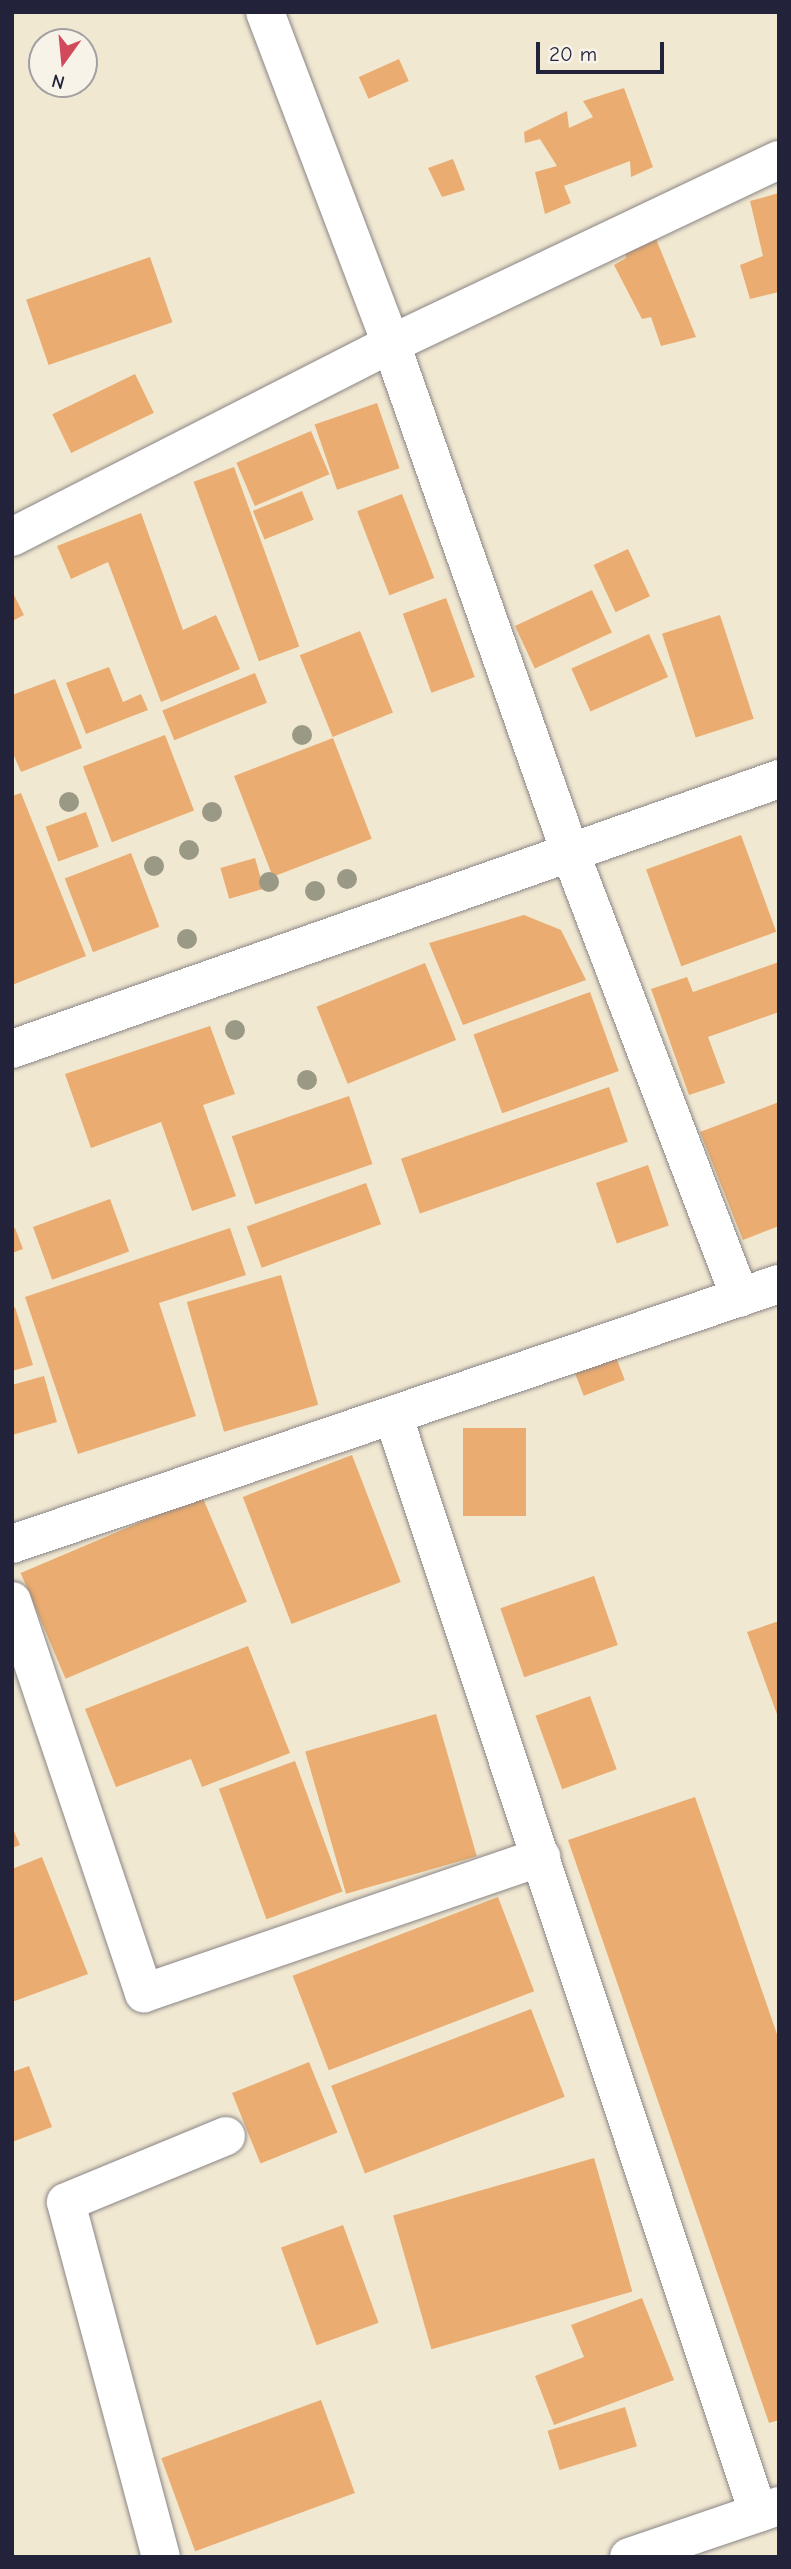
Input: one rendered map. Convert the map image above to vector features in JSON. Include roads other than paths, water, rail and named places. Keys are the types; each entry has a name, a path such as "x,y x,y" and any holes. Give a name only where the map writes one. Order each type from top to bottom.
{"street":[{"path":"265,12 391,344 570,852 740,1298"},
{"path":"12,537 391,344 779,160"},
{"path":"12,1049 779,779"},
{"path":"12,1544 394,1418 779,1284"},
{"path":"394,1418 541,1857 768,2509 628,2557"},
{"path":"12,1601 144,1993 541,1857"},
{"path":"161,2557 66,2202 226,2136"}]}
